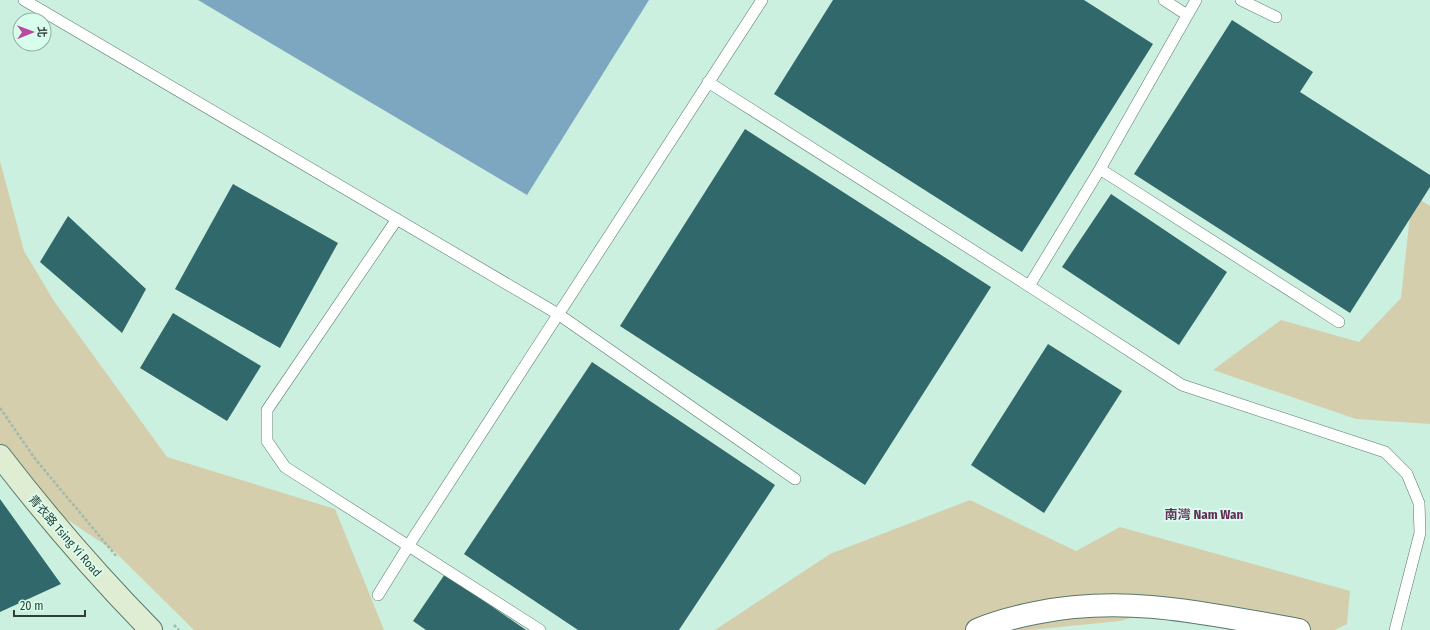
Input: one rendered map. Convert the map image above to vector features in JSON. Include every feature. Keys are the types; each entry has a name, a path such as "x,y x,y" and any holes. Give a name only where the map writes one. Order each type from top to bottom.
{"main road":[{"name":"青衣路 Tsing Yi Road","path":"0,456 34,501 70,543 151,630"}],"street":[{"path":"977,630 1014,617 1047,611 1083,606 1121,604 1158,606 1194,611 1299,630"}],"lane":[{"path":"24,0 558,314 794,479"},
{"path":"378,596 408,546 762,0"},
{"path":"1164,0 1187,15"},
{"path":"1029,286 1100,169 1196,0"},
{"path":"1241,0 1276,17"},
{"path":"708,82 1182,385 1385,452 1407,474 1419,503 1420,532 1395,630"},
{"path":"1100,169 1339,322"},
{"path":"396,219 267,410 267,441 285,467 540,630"}],"path":[{"path":"0,408 36,460 122,562"},
{"path":"172,623 179,630"}],"shaded area":[{"path":"0,161 24,251 54,301 167,457 335,509 384,630 194,630 114,551 62,516 0,443"},
{"path":"1414,196 1430,206 1430,424 1356,419 1213,370 1281,320 1359,342 1401,298 1409,224"},
{"path":"970,500 1076,551 1120,527 1350,591 1347,624 1335,630 1283,630 1256,610 1193,600 1120,621 1030,630 715,630 830,554"}],"water":[{"path":"198,0 649,0 527,195"}],"building":[{"path":"833,0 1084,0 1153,44 1022,252 774,94"},
{"path":"1232,20 1313,72 1300,92 1430,175 1430,187 1350,313 1134,174"},
{"path":"745,129 991,287 865,485 620,326"},
{"path":"233,184 338,243 280,348 175,289"},
{"path":"1111,194 1227,272 1179,345 1062,267"},
{"path":"68,216 146,289 122,333 40,262"},
{"path":"173,313 261,366 227,421 140,368"},
{"path":"1048,344 1122,391 1044,513 971,465"},
{"path":"592,362 775,485 679,630 578,630 464,554"},
{"path":"0,499 61,584 0,612"},
{"path":"445,574 526,630 426,630 413,621"}],"district":[{"name":"南灣 Nam Wan","path":"1204,514"}]}
